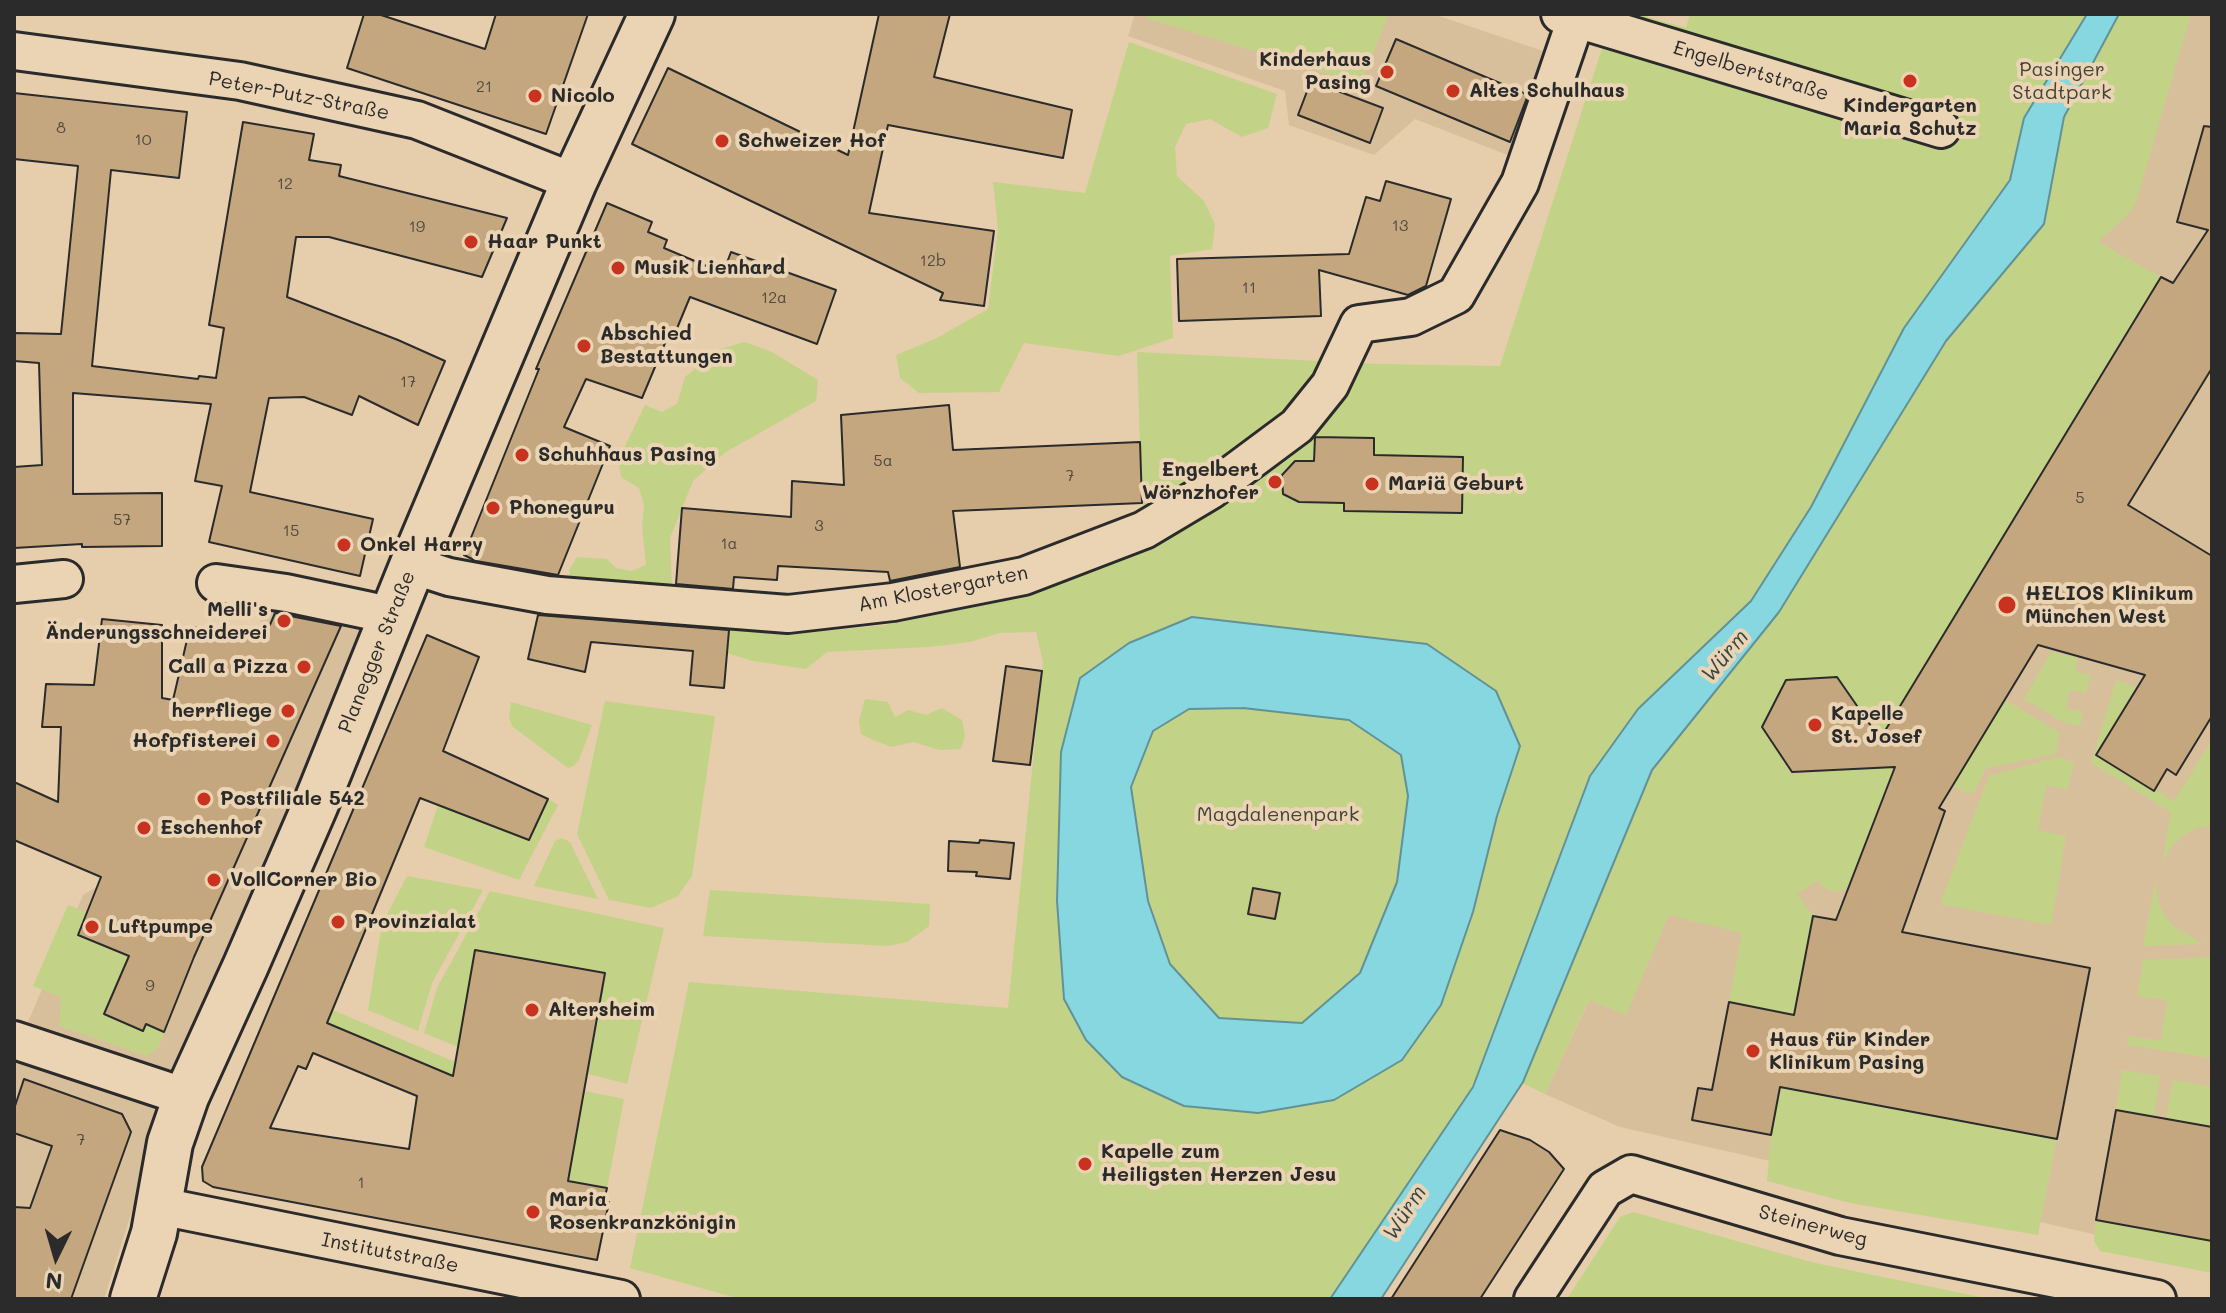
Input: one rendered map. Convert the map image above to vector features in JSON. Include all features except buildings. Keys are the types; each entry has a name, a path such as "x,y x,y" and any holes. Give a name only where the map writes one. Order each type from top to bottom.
{"main road":[{"name":"Planegger Straße","path":"133,1299 160,1206 170,1143 186,1097 315,806 412,565 574,182 652,14"}],"street":[{"name":"Engelbertstraße","path":"1568,16 1941,129"},
{"name":"Am Klostergarten","path":"412,565 449,577 547,595 788,614 893,602 1024,576 1144,530 1211,490 1297,426 1330,385 1359,324 1411,317 1456,295 1520,183 1568,16"},
{"name":"Peter-Putz-Straße","path":"14,51 240,81 417,120 574,182"},
{"path":"14,584 64,579"},
{"path":"216,583 286,593 371,611 389,623"},
{"path":"14,1040 186,1097"},
{"name":"Steinerweg","path":"1533,1299 1605,1189 1631,1174 1840,1236 2063,1290 2157,1299"},
{"name":"Institutstraße","path":"160,1206 621,1299"}],"shaded area":[{"name":"Kinderhaus Pasing","path":"1135,14 1433,14 1549,53 1510,156 1415,119 1374,155 1289,125 1285,91 1128,36"},
{"name":"HELIOS Klinikum München West","path":"2157,14 2212,14 2212,1261 1620,1127 1545,1094 1716,731"},
{"path":"273,595 367,624 182,1054 104,1299 14,1299 14,1054 83,895 108,880 179,794"}],"green space":[{"path":"1147,14 1389,14 1361,84 1146,18"},
{"path":"1613,14 1638,14 1686,28 1690,14 2191,14 2136,202 2130,213 2098,242 2161,277 1903,701 1897,727 1860,736 1868,722 1837,677 1786,680 1762,727 1792,775 1842,769 1853,750 1893,770 1848,889 1833,892 1821,886 1819,880 1797,894 1813,916 1794,1015 1729,1002 1742,933 1669,915 1626,1015 1589,1000 1545,1094 1522,1083 1381,1299 740,1299 630,1268 689,982 1008,1008 1043,662 1036,632 1000,633 970,642 929,647 827,652 806,669 753,661 727,653 730,623 794,634 886,625 1028,596 1168,539 1142,503 1137,352 1378,364 1500,366"},
{"path":"1129,42 1277,94 1268,128 1242,137 1210,119 1186,124 1175,147 1177,176 1204,201 1215,224 1212,249 1170,256 1173,338 1119,356 1024,343 999,392 919,393 900,378 896,355 935,339 988,309 998,229 993,182 1085,193"},
{"path":"744,342 770,351 818,380 816,401 726,452 693,481 670,538 672,589 571,584 569,570 577,557 607,559 616,568 631,571 646,565 642,527 644,505 639,488 621,477 618,460 645,405 662,412 677,404 685,377 718,350"},
{"path":"2051,652 2078,658 2075,672 2091,675 2086,693 2070,690 2066,708 2083,713 2080,726 2063,722 2024,699"},
{"path":"2116,680 2136,687 2096,755 2174,801 2212,740 2212,826 2197,828 2182,836 2169,850 2162,864 2171,812 2091,763"},
{"path":"865,699 888,702 895,717 908,710 926,715 942,708 962,720 965,735 961,749 940,750 913,742 891,747 861,734 859,721"},
{"path":"2005,700 2059,732 2056,754 1986,768 1975,791 1968,794 1952,785"},
{"path":"605,701 715,716 692,876 678,896 651,908 609,900 577,834"},
{"path":"511,702 592,725 574,766 568,768 513,727 509,718"},
{"path":"2057,757 2074,762 2067,790 2046,785 2038,830 2066,836 2051,925 1940,904 1989,776"},
{"path":"548,799 558,805 519,880 424,847 438,805 529,840"},
{"path":"562,838 570,842 598,899 534,886 555,841"},
{"path":"407,876 483,890 432,983 418,1031 368,1010 382,924"},
{"path":"2155,882 2160,907 2167,919 2177,929 2203,944 2143,946"},
{"path":"710,890 930,904 929,926 907,942 888,946 703,936"},
{"path":"490,891 664,928 627,1084 588,1074 605,973 458,1047 424,1033 437,988"},
{"path":"68,905 87,912 78,935 135,939 104,1014 143,1031 146,1024 165,1032 158,1048 147,1056 59,1026 61,997 33,986"},
{"path":"2212,957 2212,1058 2127,1045 2128,1036 2161,1041 2167,1000 2137,996 2143,960"},
{"path":"333,1010 455,1062 451,1088 417,1061 327,1023"},
{"path":"2122,1070 2160,1076 2154,1116 2116,1110"},
{"path":"2173,1080 2212,1087 2212,1127 2166,1119"},
{"path":"1780,1087 2057,1139 2038,1235 1850,1203 1767,1181"},
{"path":"585,1091 624,1099 607,1188 568,1181"},
{"path":"1633,1212 1815,1263 1990,1299 1567,1299 1620,1217"},
{"path":"2096,1220 2210,1240 2212,1232 2212,1273 2100,1251 2094,1241"}],"water":[{"name":"Würm","path":"2087,14 2119,14 2064,117 2044,224 1946,341 1779,612 1652,770 1523,1082 1381,1299 1330,1299 1473,1087 1590,776 1638,709 1751,601 1811,507 1904,328 2010,180 2024,118"},
{"path":"1192,617 1427,644 1496,691 1520,746 1497,816 1473,912 1441,1005 1402,1060 1334,1100 1258,1113 1184,1106 1122,1077 1086,1040 1064,999 1057,901 1061,752 1080,678 1129,643","holes":["1243,708 1349,720 1401,755 1408,796 1397,882 1360,973 1302,1023 1219,1018 1170,964 1148,901 1131,787 1153,731 1189,709"]}],"place":[{"name":"Kinderhaus Pasing","path":"1387,72"},
{"name":"Kindergarten Maria Schutz","path":"1910,81"},
{"name":"Altes Schulhaus","path":"1453,91"},
{"name":"Nicolo","path":"535,96"},
{"name":"Schweizer Hof","path":"722,141"},
{"name":"Haar Punkt","path":"471,242"},
{"name":"Musik Lienhard","path":"618,268"},
{"name":"Abschied Bestattungen","path":"584,346"},
{"name":"Schuhhaus Pasing","path":"522,455"},
{"name":"Engelbert Wörnzhofer","path":"1275,482"},
{"name":"Mariä Geburt","path":"1372,484"},
{"name":"Phoneguru","path":"493,508"},
{"name":"Onkel Harry","path":"344,545"},
{"name":"HELIOS Klinikum München West","path":"2007,605"},
{"name":"Melli's Änderungsschneiderei","path":"284,621"},
{"name":"Call a Pizza","path":"304,667"},
{"name":"herrfliege","path":"288,711"},
{"name":"Kapelle St. Josef","path":"1815,725"},
{"name":"Hofpfisterei","path":"273,741"},
{"name":"Postfiliale 542","path":"204,799"},
{"name":"Eschenhof","path":"144,828"},
{"name":"VollCorner Bio","path":"214,880"},
{"name":"Provinzialat","path":"338,922"},
{"name":"Luftpumpe","path":"92,927"},
{"name":"Altersheim","path":"532,1010"},
{"name":"Haus für Kinder Klinikum Pasing","path":"1753,1051"},
{"name":"Kapelle zum Heiligsten Herzen Jesu","path":"1085,1164"},
{"name":"Maria Rosenkranzkönigin","path":"533,1212"}],"park label":[{"name":"Pasinger Stadtpark","path":"2062,82"},
{"name":"Magdalenenpark","path":"1278,815"}]}
